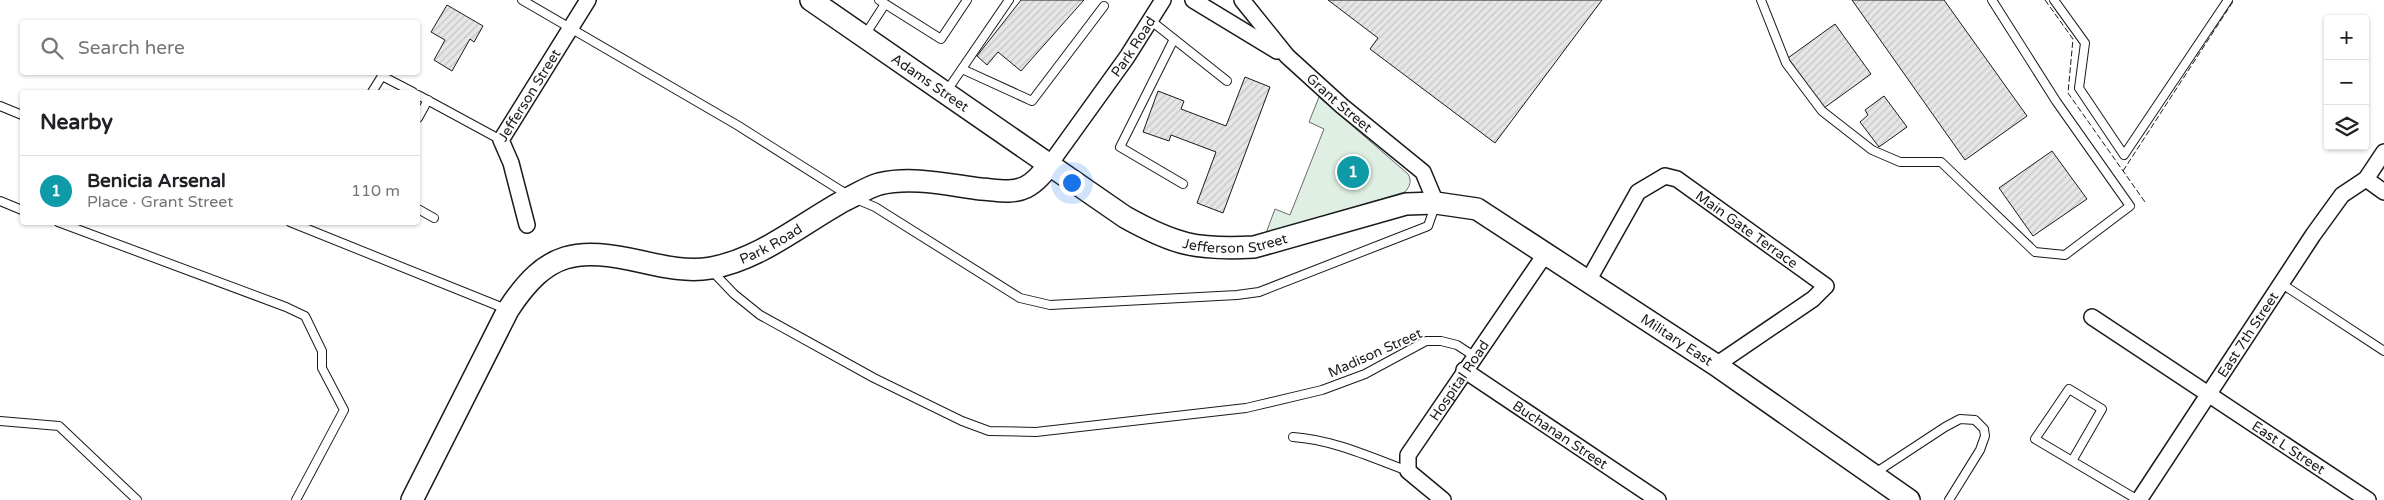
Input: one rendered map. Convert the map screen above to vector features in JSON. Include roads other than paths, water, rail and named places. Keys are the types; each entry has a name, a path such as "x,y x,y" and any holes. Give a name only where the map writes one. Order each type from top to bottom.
{"street":[{"name":"Jefferson Street","path":"527,225 511,163 501,140 588,0"},
{"name":"Adams Street","path":"811,0 1050,164"},
{"name":"Park Road","path":"412,500 508,310 527,282 549,264 574,255 598,253 682,269 709,269 741,261 878,184 896,181 916,181 1009,192 1025,188 1040,177 1050,164 1126,57 1162,0"},
{"path":"1193,0 1287,56"},
{"name":"Grant Street","path":"1242,0 1287,56 1342,106 1423,172 1436,203"},
{"path":"2384,152 2366,180 2384,192"},
{"name":"Jefferson Street","path":"1050,164 1125,217 1160,237 1196,247 1233,249 1254,247 1406,204 1436,203"},
{"name":"Main Gate Terrace","path":"1582,277 1638,192 1664,176 1676,179 1826,286 1813,299 1716,366"},
{"name":"East 7th Street","path":"2138,500 2342,195 2366,180"},
{"name":"Military East","path":"1436,203 1477,209 1716,366 1909,500"},
{"name":"Hospital Road","path":"1408,471 1408,455 1464,370 1546,254"},
{"name":"East L Street","path":"2092,317 2368,500"},
{"name":"Buchanan Street","path":"1464,370 1658,500"},
{"path":"1408,471 1443,500"}],"lane":[{"path":"522,0 737,125 851,198 875,207 1020,298 1050,304 1236,295 1259,292 1428,226 1436,203"},
{"path":"864,36 882,2 941,39 966,0"},
{"path":"946,92 1009,0"},
{"path":"1761,0 1786,63 1822,111 1872,150 1900,162 1941,162 2035,252 2065,255 2130,206 2056,101 1992,0"},
{"path":"2054,0 2085,43 2079,88 2124,155 2227,1"},
{"path":"962,69 1032,101 1104,6"},
{"path":"1150,20 1226,81"},
{"path":"1174,39 1120,146 1183,184"},
{"path":"373,90 382,76 409,90"},
{"path":"420,96 501,140"},
{"path":"420,114 428,100"},
{"path":"0,106 20,114"},
{"path":"0,201 20,209"},
{"path":"420,211 434,218"},
{"path":"66,225 286,307 305,316 322,351 322,368 344,410 296,500"},
{"path":"297,225 508,310"},
{"name":"Madison Street","path":"709,269 734,294 760,315 874,378 962,422 989,431 1036,432 1246,408 1322,390 1366,374 1426,341 1441,341 1457,346 1474,356"},
{"path":"2282,284 2384,351"},
{"path":"2072,461 2102,409 2069,389 2035,439 2072,461 2138,500"},
{"path":"1873,475 1945,427 1960,419 1975,420 1984,429 1983,443 1949,500"},
{"path":"0,421 60,426 137,500"},
{"path":"1293,437 1313,439 1349,448 1408,471"}],"place":[{"name":"Benicia Arsenal","path":"1353,172"}]}
